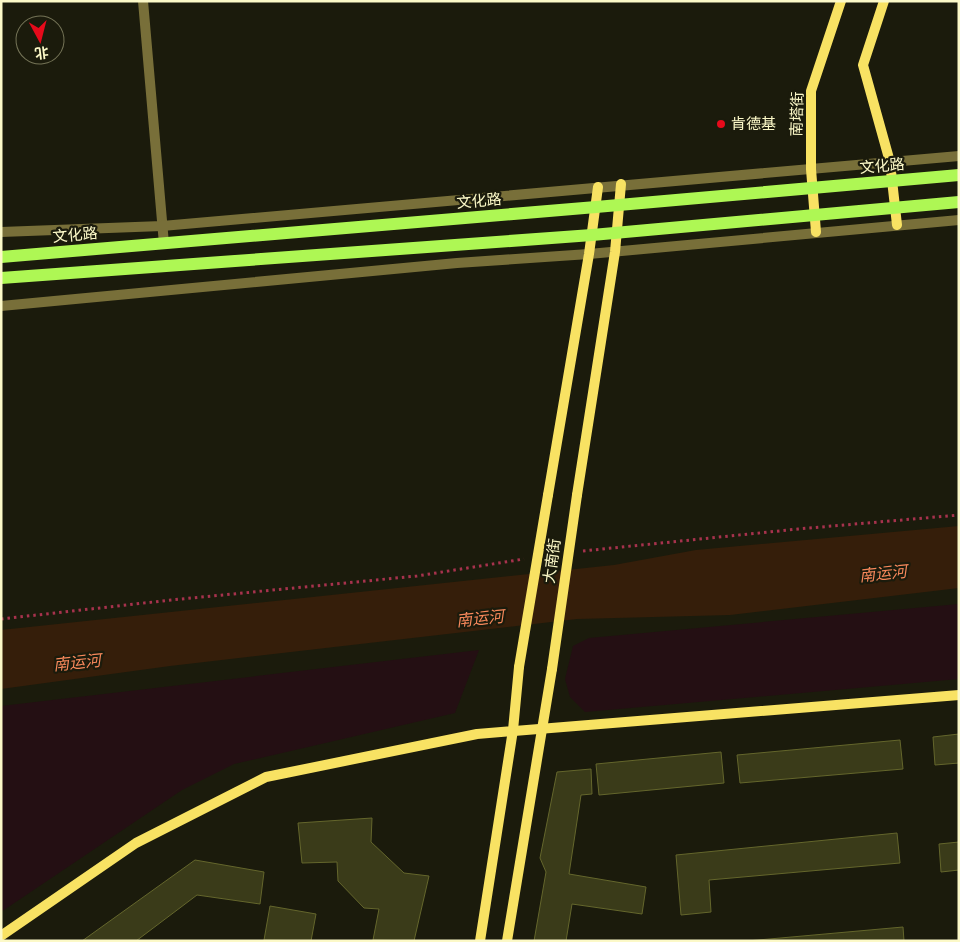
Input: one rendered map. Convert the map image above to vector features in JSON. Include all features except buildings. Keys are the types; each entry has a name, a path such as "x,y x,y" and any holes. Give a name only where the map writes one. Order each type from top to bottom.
{"main road":[{"name":"文化路","path":"1,257 959,175"},
{"path":"1,278 454,246 959,202"}],"street":[{"path":"143,1 164,244"},
{"name":"南塔街","path":"816,232 811,169 811,91 841,1"},
{"path":"884,1 864,65 890,162 897,225"},
{"path":"1,232 162,226 621,184 959,156"},
{"name":"大南街","path":"507,941 552,669 576,495 615,252 621,184"},
{"name":"大南街","path":"480,941 513,730 519,667 589,254 598,187"},
{"path":"1,306 959,220"},
{"path":"454,246 457,264"},
{"path":"1,936 136,842 266,777 477,734 959,694"}],"path":[{"path":"576,552 959,515"},
{"path":"1,620 171,600 417,576 529,558"}],"shaded area":[{"path":"959,604 959,679 585,712 570,697 565,679 573,646 589,638"},
{"path":"479,650 455,713 234,764 182,790 1,912 1,706"}],"water":[{"name":"南运河","path":"959,526 959,588 730,615 577,619 170,666 1,689 1,630 614,565 696,550"}],"place":[{"name":"肯德基","path":"721,124"}]}
